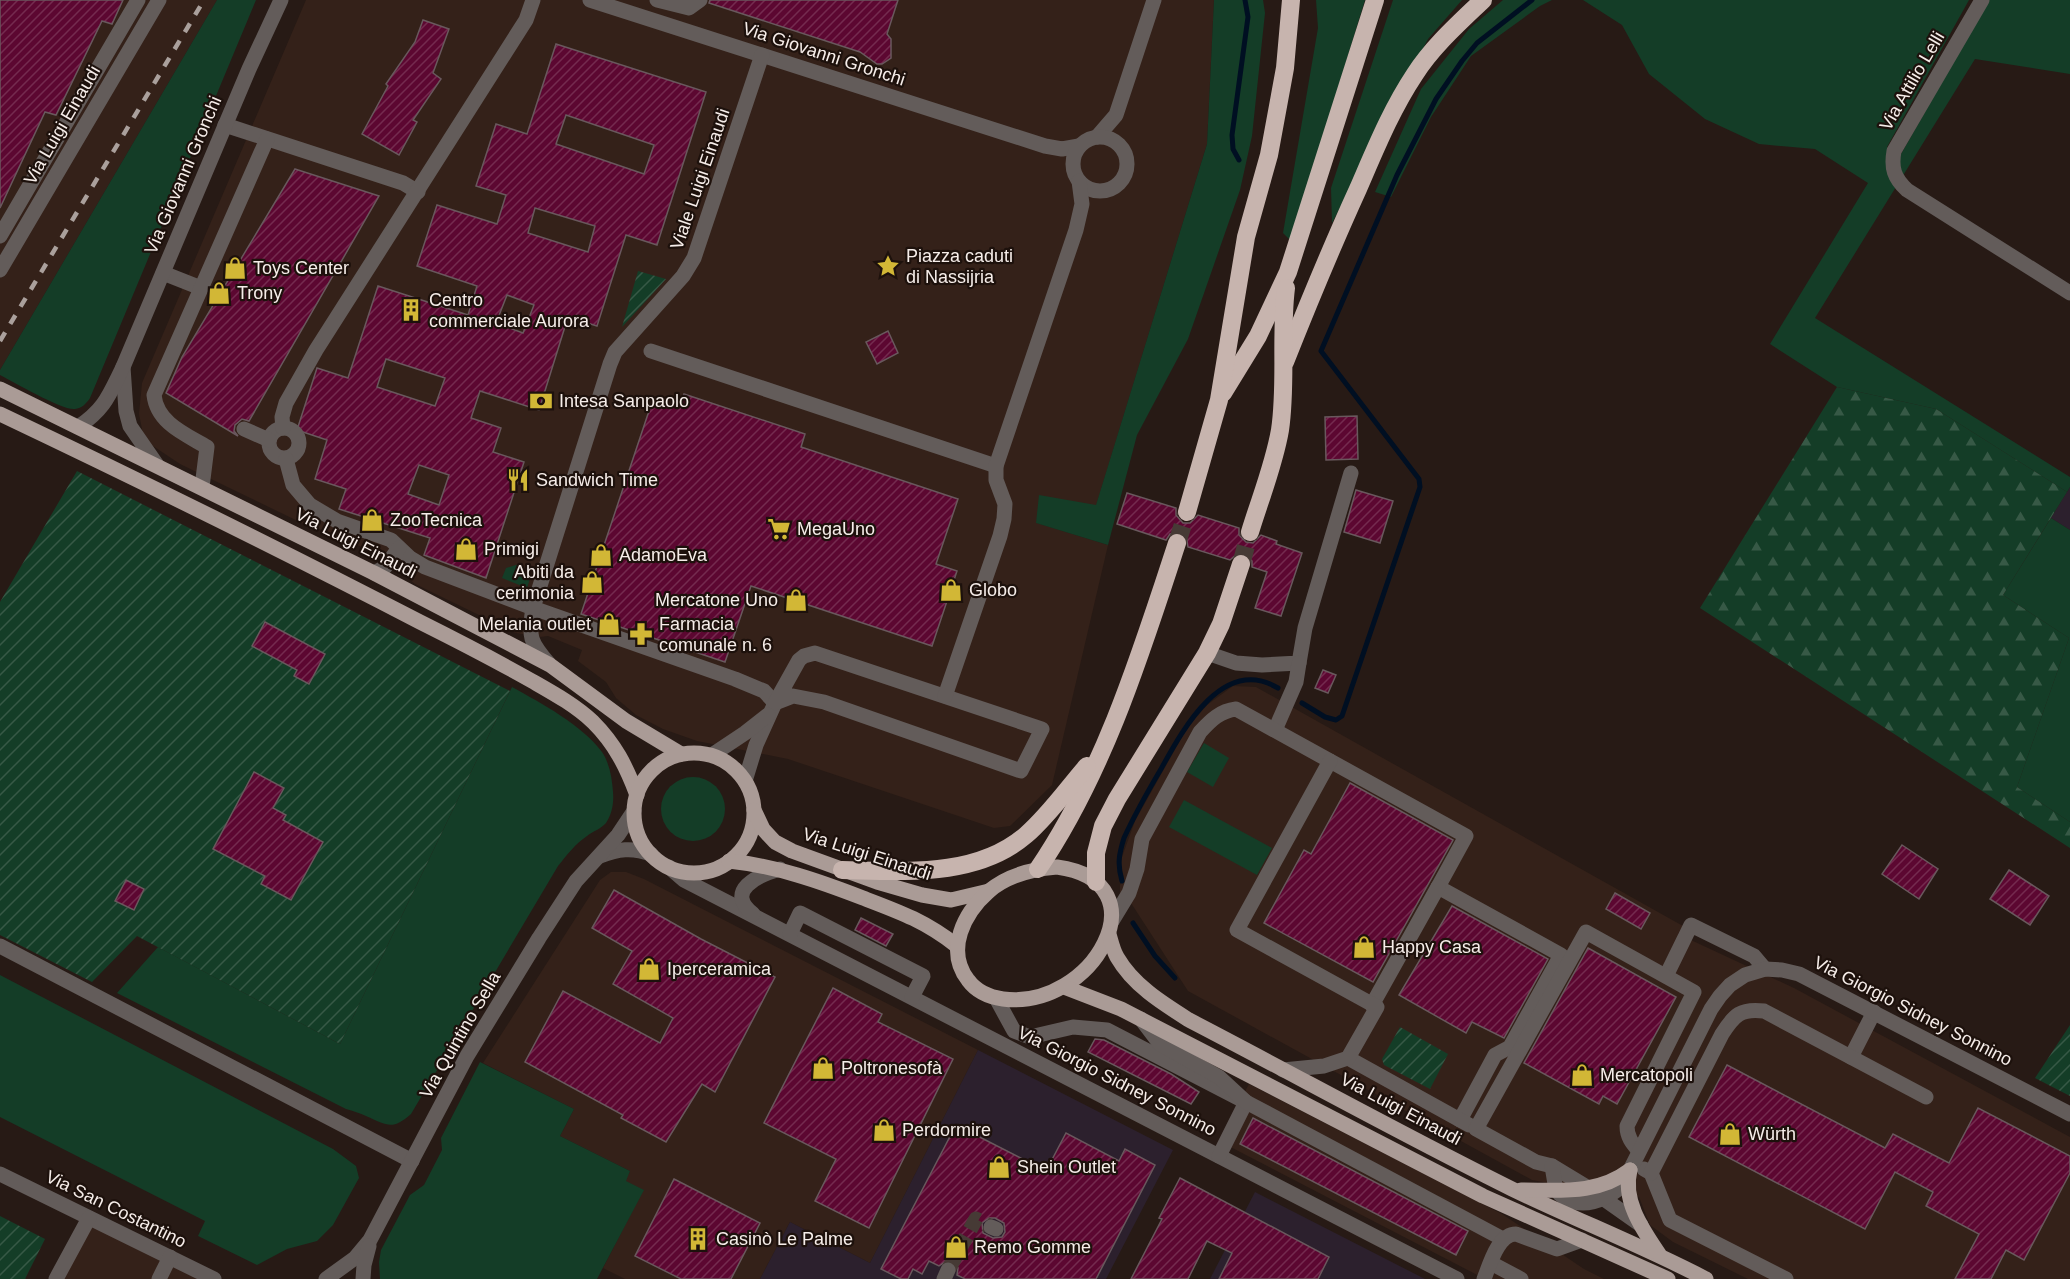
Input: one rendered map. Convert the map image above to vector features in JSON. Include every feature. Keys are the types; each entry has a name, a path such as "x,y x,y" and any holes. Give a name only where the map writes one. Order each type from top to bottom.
{"highway":[{"path":"1187,512 1219,400 1246,237 1269,155 1285,68 1291,0"},
{"path":"1219,400 1258,336 1288,272 1375,0"},
{"path":"1285,362 1322,269 1399,100 1416,72 1438,45 1483,0"},
{"path":"1250,532 1280,431 1285,362 1282,318 1288,272"},
{"path":"1038,868 1073,813 1102,749 1139,657 1177,543"},
{"path":"1096,882 1096,853 1103,826 1117,799 1207,653 1221,624 1241,564"},
{"path":"842,870 941,869 973,863 998,853 1025,836 1041,820 1102,749"}],"main road":[{"name":"Via Luigi Einaudi","path":"0,389 374,573 549,665 626,721 681,754"},
{"path":"0,414 315,567 503,665 571,704 593,722 626,765 637,795"},
{"name":"Via Luigi Einaudi","path":"754,808 754,818 743,847 729,861 711,870 700,872 679,871 651,854 638,833 634,811 641,785 654,769 669,758 691,753 712,755 731,765 745,781 763,829 775,842 792,851 842,870 922,895 951,900 989,891"},
{"name":"Via Luigi Einaudi","path":"729,861 781,869 833,886 918,919 957,946 966,919 976,904 1004,880 1038,868 1057,867 1085,874 1105,893 1110,907 1110,927 1117,956 1133,978 1153,996 1189,1020 1515,1190 1659,1254 1706,1279"},
{"path":"957,946 958,961 963,974 984,994 1012,1000 1030,999 1064,987 1079,976 1103,948 1110,927"},
{"path":"1064,987 1113,1005 1483,1196 1668,1279"},
{"path":"1515,1190 1590,1189 1616,1180 1632,1166"},
{"path":"1632,1166 1629,1198 1659,1254"}],"street":[{"name":"Via Luigi Einaudi","path":"0,236 138,0"},
{"name":"Via Luigi Einaudi","path":"0,270 159,0"},
{"name":"Via Giovanni Gronchi","path":"78,427 93,417 103,406 123,367 225,124 281,0"},
{"path":"283,428 283,410 316,350 526,20 533,0"},
{"name":"Via Giovanni Gronchi","path":"590,0 1045,146 1062,149 1079,146"},
{"path":"657,0 689,8 700,0"},
{"path":"1097,137 1116,115 1154,0"},
{"name":"Via Attilio Lelli","path":"1982,0 1894,151 1892,161 1894,175 1907,190 2070,293"},
{"name":"Viale Luigi Einaudi","path":"549,665 534,646 529,635 533,608 612,358 690,267 762,55"},
{"path":"1076,174 1094,190 1103,190 1118,183 1126,170 1126,161 1119,146 1116,115"},
{"path":"225,124 403,183 418,192"},
{"path":"945,696 1004,519 1005,504 996,480 996,466 1076,230 1082,204 1076,174 1075,153 1079,146 1097,137 1113,140 1119,146"},
{"path":"202,487 207,447 162,418 155,404 154,395 267,139"},
{"name":"Via Giovanni Gronchi","path":"1045,146 1076,174"},
{"path":"1076,230 1103,190"},
{"path":"163,273 201,288"},
{"path":"651,351 996,466"},
{"name":"Via Giovanni Gronchi","path":"123,367 126,411 130,426 157,465"},
{"path":"283,428 293,431 298,440 295,454 286,459 272,454 268,445 274,431 283,428"},
{"path":"244,429 269,440"},
{"path":"286,459 293,485 310,505 337,521 386,537 410,558 425,567 533,608 735,679 764,692 773,708"},
{"path":"1275,730 1296,682 1305,628 1351,473"},
{"path":"374,573 385,567 399,548"},
{"path":"712,755 746,733 773,708 793,696 824,702 1021,771 1042,729 815,653 799,660 773,708 756,745 745,781"},
{"path":"1207,653 1236,663 1299,663"},
{"path":"1110,927 1129,893 1137,869 1142,839 1200,732 1212,719 1224,711 1236,709 1466,836 1441,889 1374,1006 1348,1058 1324,1066 1283,1070"},
{"path":"1330,761 1237,930 1374,1006"},
{"name":"Via Quintino Sella","path":"326,1279 355,1258 370,1240 467,1056 519,971 576,881 618,836 634,811"},
{"path":"597,858 615,850 627,849 639,849 651,854"},
{"name":"Via Giorgio Sidney Sonnino","path":"669,867 684,880 1457,1279"},
{"name":"Via Giorgio Sidney Sonnino","path":"758,918 747,909 742,901 742,895 747,886 759,875 781,869"},
{"path":"1441,889 1561,955 1510,1047 1495,1055 1460,1120"},
{"path":"790,934 800,913 923,976 912,997"},
{"path":"1666,976 1691,925 1754,956 1765,969"},
{"path":"1476,1129 1586,932 1694,992 1627,1126 1632,1166 1620,1188 1605,1199 1588,1203 1578,1202 1563,1197 1556,1190 1552,1166"},
{"path":"0,946 412,1161"},
{"name":"Via Giorgio Sidney Sonnino","path":"1632,1166 1711,1009 1730,985 1745,975 1765,969 1799,974 2070,1114"},
{"path":"996,998 1014,1031 1030,1037 1073,1027 1107,1030 1503,1239"},
{"path":"1651,1173 1722,1034 1730,1022 1742,1011 1752,1009 1764,1011 1926,1097"},
{"path":"1851,1057 1874,1012"},
{"path":"1141,1019 1160,1044 1219,1077 1246,1102"},
{"path":"1348,1058 1536,1162 1552,1166 1641,1224"},
{"path":"1219,1156 1246,1102"},
{"path":"1632,1166 1651,1173 1670,1220 1786,1279"},
{"name":"Via San Costantino","path":"0,1174 214,1279"},
{"path":"56,1279 89,1218"},
{"path":"1484,1279 1503,1239 1509,1234 1516,1234 1557,1249 1582,1240"},
{"name":"Via Quintino Sella","path":"363,1279 370,1240"},
{"path":"159,1279 170,1257"},
{"path":"1491,1263 1521,1279"}],"shaded area":[{"path":"0,0 217,0 0,370"},
{"path":"306,0 1214,0 1207,144 1096,506 1040,496 1037,523 1108,545 1052,785 1010,826 994,828 788,759 697,741 663,729 636,715 616,698 606,682 578,661 582,650 548,636 516,633 415,584 382,557 335,534 306,525 180,464 153,446 143,434 139,414 142,383"},
{"path":"2070,487 2070,530 2051,518"},
{"path":"1233,686 1256,687 1683,926 1678,934 1794,988 2070,1137 2070,1279 1748,1279 1673,1242 1650,1225 1639,1197 1597,1181 1548,1183 1532,1180 1188,991 1131,903 1120,905 1120,885 1124,878 1122,857 1135,821 1187,728 1207,705"},
{"path":"611,872 626,872 644,879 978,1050 870,1263 790,1222 760,1279 625,1279 603,1268 643,1190 625,1181 630,1171 560,1136 574,1109 483,1063 600,880"},
{"path":"978,1050 1173,1150 1106,1279 760,1279 790,1222 870,1263"},
{"path":"1249,1084 1502,1214 1584,1269 1604,1279 1485,1279 1219,1141"},
{"path":"1255,1192 1425,1279 1210,1279"},
{"path":"89,1218 214,1279 56,1279"}],"green space":[{"path":"217,0 256,0 90,398 84,405 75,409 60,406 0,375 0,370"},
{"path":"1214,0 1263,0 1265,13 1252,136 1240,190 1188,339 1137,435 1108,545 1036,523 1039,495 1096,505 1207,144"},
{"path":"1316,0 1365,0 1291,241 1283,233 1318,28"},
{"path":"1393,0 1462,0 1428,39 1332,223 1331,188"},
{"path":"1503,0 1552,0 1540,6 1471,56 1431,117 1391,197 1375,192 1421,89 1469,29"},
{"path":"1583,0 1969,0 1887,147 1901,154 1989,0 2070,0 2070,74 1975,59 1815,318 2070,477 2070,487 2067,492 1936,409 1837,387 1770,344 1868,183 1815,149 1759,144 1705,119 1649,74 1622,25"},
{"path":"638,271 666,279 622,327"},
{"path":"1837,387 1936,409 2067,492 2003,595 2069,638 2017,787 2070,822 2070,848 1700,608"},
{"path":"77,471 510,691 340,1044 137,936 92,982 0,935 0,602","holes":["265,622 309,683 297,670 252,646","255,772 284,788 273,808 286,815 283,820 323,842 291,900 261,884 265,876 213,849","126,880 144,889 133,910 115,901"]},
{"path":"2051,518 2070,530 2070,822 2017,787 2069,638 2003,595"},
{"path":"519,564 531,575 527,588 502,578 506,568"},
{"path":"512,687 548,707 594,742 607,761 611,777 612,808 606,823 571,850 558,866 411,1114 399,1123 389,1125 346,1109 117,993 158,947 340,1044"},
{"path":"1204,743 1229,758 1213,787 1187,772"},
{"path":"693,777 705,779 716,786 723,797 725,809 723,821 716,832 705,839 693,841 681,839 670,832 663,821 661,809 663,797 670,786 681,779"},
{"path":"1184,800 1272,848 1257,875 1169,827"},
{"path":"0,975 333,1149 356,1166 359,1178 333,1225 317,1241 287,1249 257,1265 198,1236 205,1221 0,1117"},
{"path":"2070,1025 2070,1096 2035,1078"},
{"path":"1400,1027 1448,1054 1430,1089 1384,1065 1382,1059"},
{"path":"480,1062 574,1109 560,1136 630,1171 626,1181 644,1190 597,1279 380,1279 381,1250 410,1195 424,1185 442,1150 441,1138"},
{"path":"0,1216 45,1239 25,1279 0,1279"}],"building":[{"path":"0,0 123,0 112,24 102,21 56,115 45,112 0,208"},
{"path":"710,0 898,0 887,34 891,39 891,58 882,64 877,64 860,52 709,3"},
{"path":"423,20 449,29 433,73 441,79 413,120 417,122 399,155 362,134 388,86 386,84 415,42"},
{"name":"Centro commerciale Aurora","path":"556,44 706,92 657,245 626,235 597,326 568,317 539,410 480,391 471,418 501,428 493,452 524,462 486,578 424,555 430,538 339,509 346,489 315,479 327,440 297,430 317,368 348,378 378,286 468,315 477,286 417,266 437,205 497,224 506,195 476,186 496,124 527,134","holes":["566,115 654,145 644,174 556,144","535,208 595,226 588,252 528,233","507,295 534,305 523,333 496,323","386,359 445,378 435,406 377,387","419,465 449,475 439,505 408,494"]},
{"path":"295,169 379,196 249,421 242,419 235,425 234,431 238,436 166,393 182,357"},
{"path":"888,331 898,353 877,364 866,342"},
{"name":"MegaUno","path":"684,394 805,434 801,447 958,499 936,564 957,571 932,646 751,586 725,662 581,614 653,399 679,407"},
{"path":"1357,416 1358,459 1326,460 1325,417"},
{"path":"1356,490 1393,501 1380,543 1344,532"},
{"path":"1127,493 1176,508 1176,515 1183,523 1190,523 1198,515 1239,528 1239,535 1246,542 1253,543 1261,535 1277,541 1276,544 1302,553 1281,616 1255,608 1267,572 1252,567 1252,561 1245,554 1238,553 1230,560 1188,547 1186,536 1180,532 1170,534 1166,540 1117,524"},
{"path":"265,622 325,654 309,684 294,676 297,670 252,646"},
{"path":"1323,670 1336,675 1328,693 1315,688"},
{"path":"254,772 284,788 273,808 286,815 283,820 323,842 291,900 261,884 265,876 213,849"},
{"path":"1350,783 1453,840 1373,982 1264,923 1304,850 1311,854"},
{"path":"1902,845 1938,869 1919,899 1882,874"},
{"path":"2009,870 2049,896 2030,925 1990,899"},
{"path":"126,880 144,889 134,910 115,901"},
{"path":"614,890 775,977 715,1092 702,1084 666,1142 621,1118 623,1115 525,1062 563,991 660,1043 673,1018 613,984 632,951 592,928"},
{"path":"1615,893 1650,913 1641,929 1606,909"},
{"path":"1452,906 1548,959 1504,1038 1472,1022 1466,1033 1399,995"},
{"path":"861,918 893,934 886,946 855,930"},
{"path":"1588,948 1676,997 1617,1104 1603,1096 1599,1104 1524,1063"},
{"path":"833,988 882,1014 878,1022 953,1059 869,1228 815,1201 836,1159 764,1123"},
{"path":"1095,1039 1104,1040 1171,1074 1199,1092 1191,1104 1088,1052"},
{"path":"1727,1065 1885,1148 1893,1134 1949,1163 1978,1108 2070,1156 2070,1173 2024,1260 2006,1250 1991,1279 1955,1279 1979,1234 1926,1206 1933,1192 1895,1172 1865,1229 1689,1137"},
{"path":"1253,1118 1468,1231 1456,1255 1240,1144"},
{"path":"956,1125 1046,1171 1066,1133 1119,1161 1125,1149 1155,1165 1096,1279 965,1279 957,1275 958,1268 948,1260 939,1266 929,1261 922,1274 913,1269 908,1279 901,1279 881,1269","holes":["989,1218 995,1218 1004,1223 1005,1232 1002,1237 993,1238 983,1233 982,1223"]},
{"path":"1180,1178 1329,1257 1318,1279 1219,1279 1232,1253 1207,1241 1188,1279 1131,1279"},
{"name":"Casinò Le Palme","path":"674,1179 760,1223 731,1279 681,1279 635,1256"}],"waterway":[{"path":"1239,160 1233,149 1232,135 1248,17 1245,0"},
{"path":"1302,703 1325,717 1336,720 1342,716 1420,487 1419,479 1321,351 1397,175 1436,99 1477,43 1532,0"},
{"path":"1122,881 1119,859 1124,838 1170,753 1193,717 1207,701 1223,689 1240,681 1258,680 1278,688"},
{"path":"1133,923 1155,956 1175,978"}],"tunnel":[{"path":"1177,543 1187,512"},
{"path":"1241,564 1250,532"},
{"path":"948,1270 976,1219 991,1227"}],"railway":[{"path":"0,341 204,0"}],"place":[{"name":"Piazza caduti di Nassijria","path":"888,266"},
{"name":"Toys Center","path":"235,268"},
{"name":"Trony","path":"219,293"},
{"name":"Centro commerciale Aurora","path":"411,310"},
{"name":"Intesa Sanpaolo","path":"541,401"},
{"name":"Sandwich Time","path":"518,480"},
{"name":"ZooTecnica","path":"372,520"},
{"name":"MegaUno","path":"779,529"},
{"name":"Primigi","path":"466,549"},
{"name":"AdamoEva","path":"601,555"},
{"name":"Abiti da cerimonia","path":"592,582"},
{"name":"Globo","path":"951,590"},
{"name":"Mercatone Uno","path":"796,600"},
{"name":"Melania outlet","path":"609,624"},
{"name":"Farmacia comunale n. 6","path":"641,634"},
{"name":"Happy Casa","path":"1364,947"},
{"name":"Iperceramica","path":"649,969"},
{"name":"Poltronesofà","path":"823,1068"},
{"name":"Mercatopoli","path":"1582,1075"},
{"name":"Perdormire","path":"884,1130"},
{"name":"Würth","path":"1730,1134"},
{"name":"Shein Outlet","path":"999,1167"},
{"name":"Casinò Le Palme","path":"698,1239"},
{"name":"Remo Gomme","path":"956,1247"}]}
